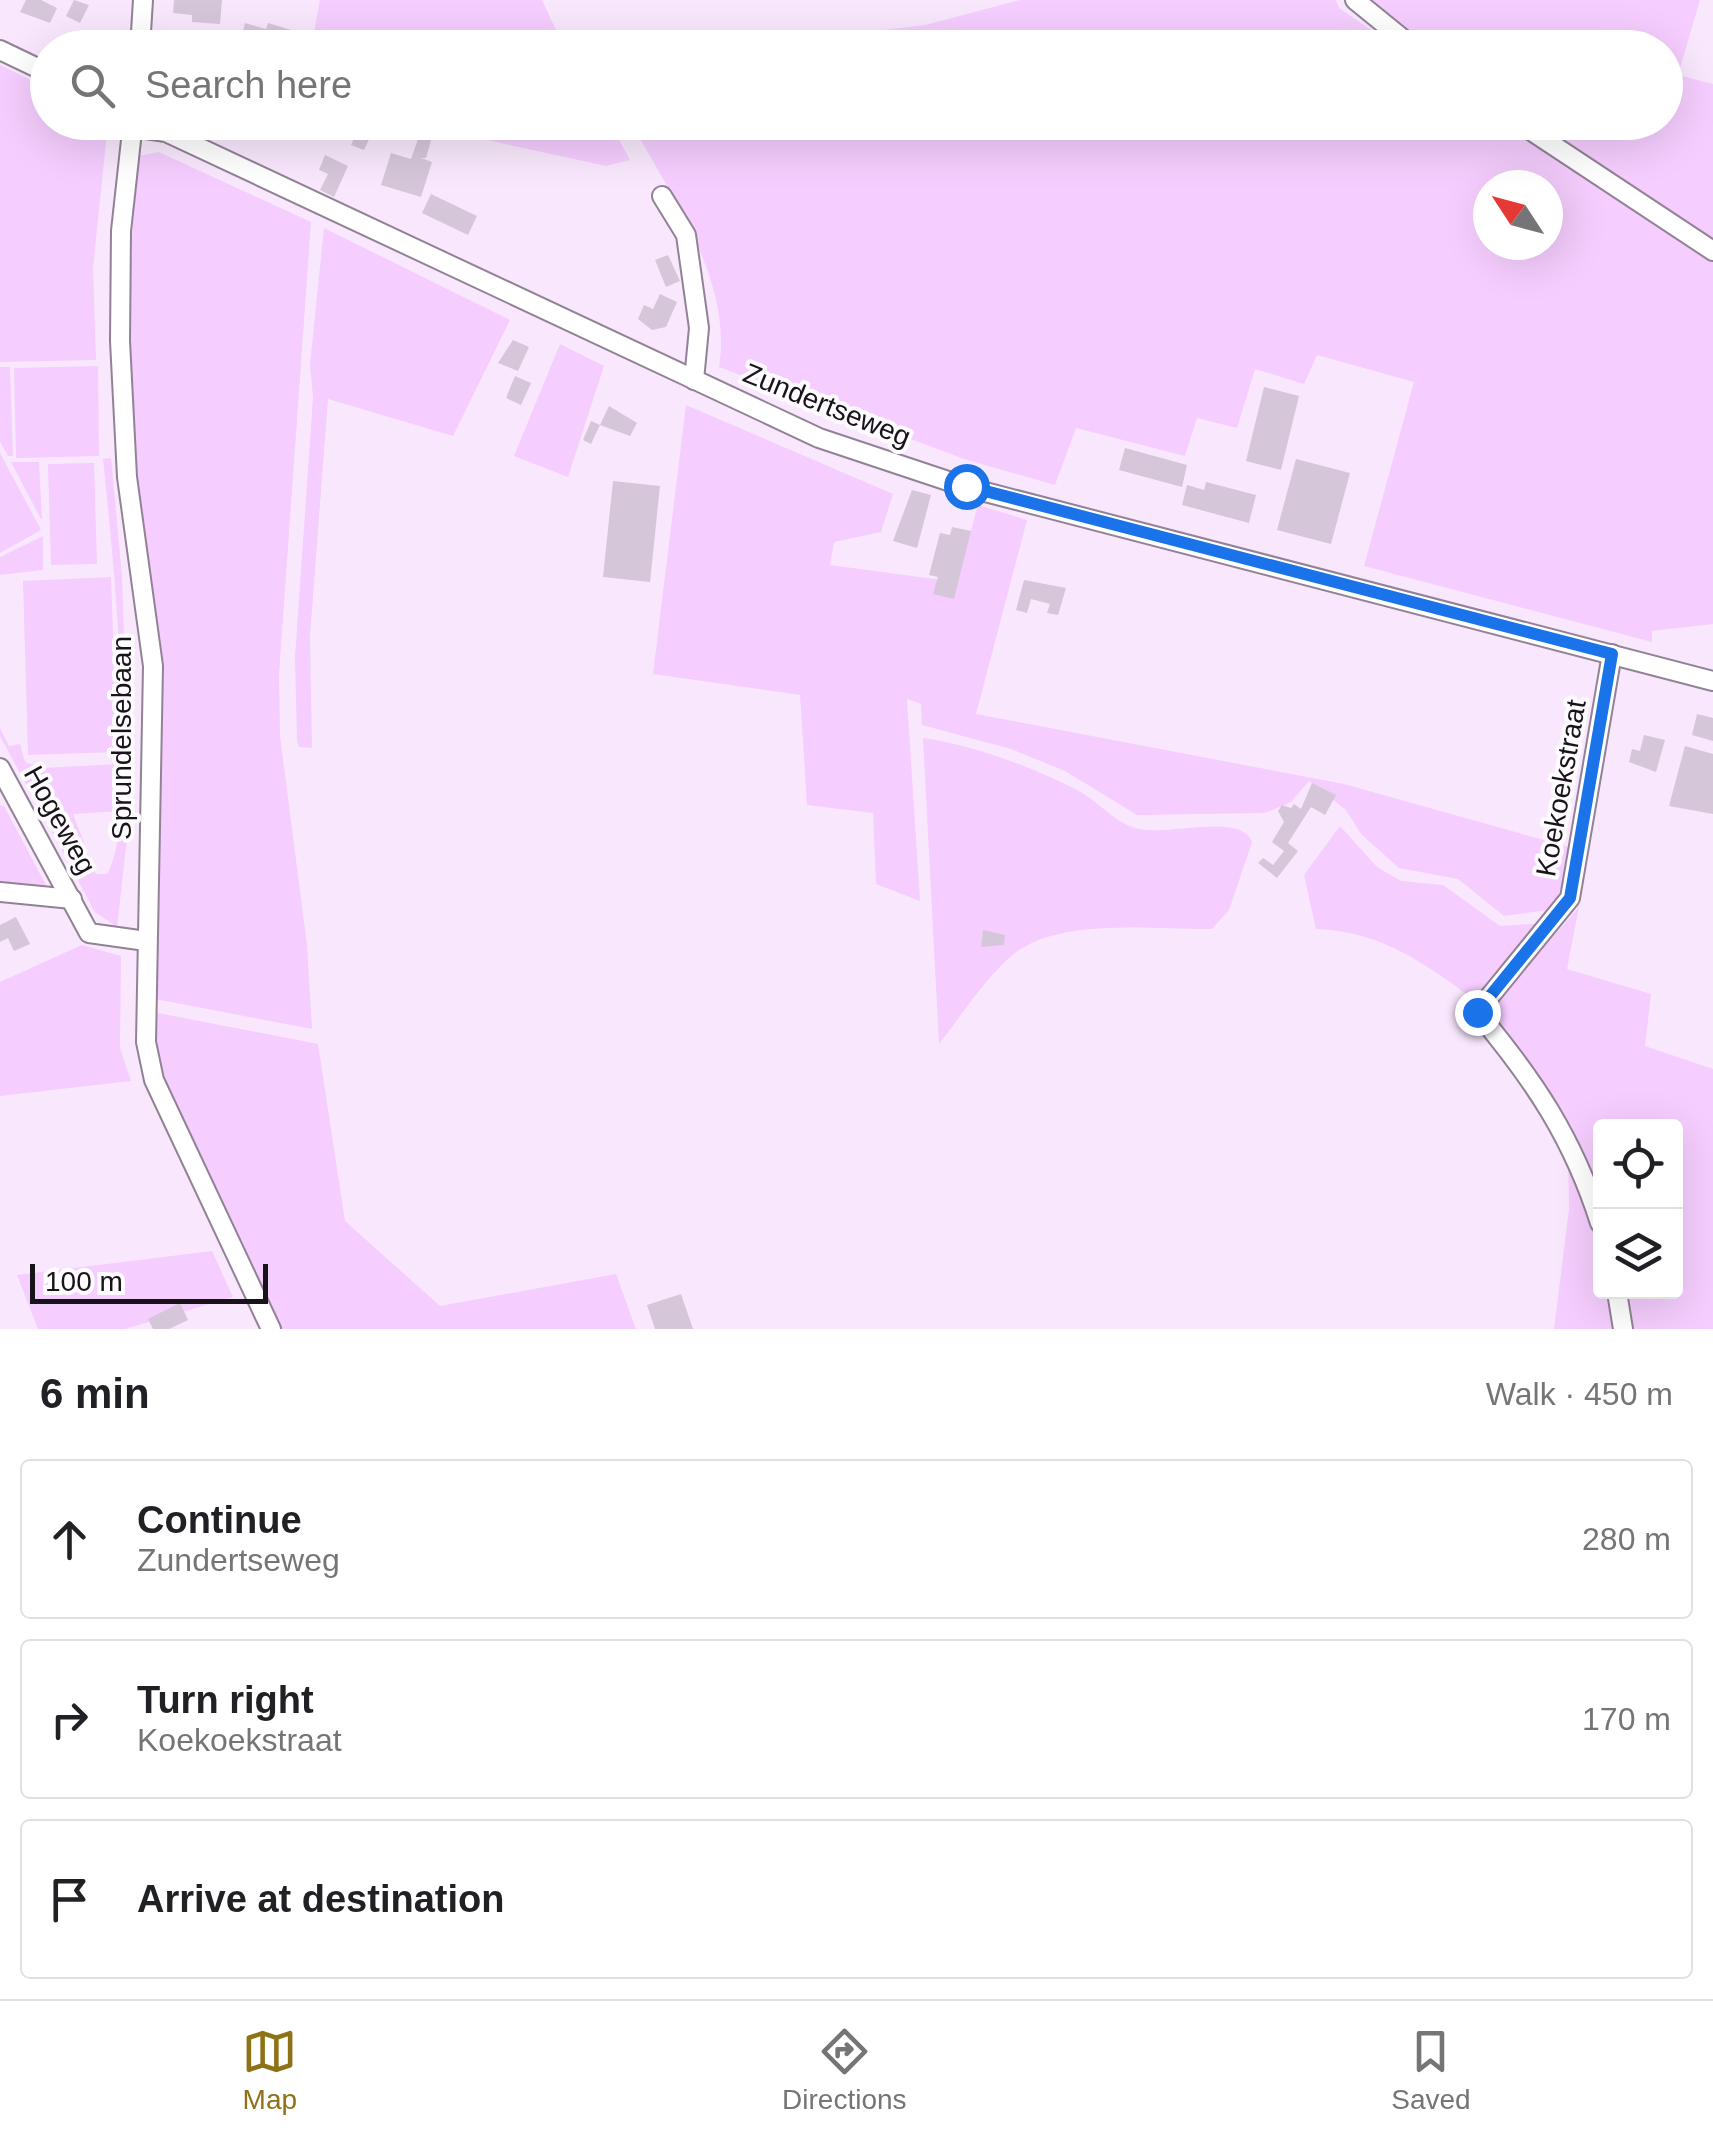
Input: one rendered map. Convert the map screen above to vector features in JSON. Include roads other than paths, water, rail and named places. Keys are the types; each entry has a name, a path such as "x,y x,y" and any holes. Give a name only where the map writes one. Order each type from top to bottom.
{"street":[{"path":"141,30 143,0"},
{"path":"1355,0 1392,30"},
{"path":"0,50 30,64"},
{"name":"Sprundelsebaan","path":"130,140 121,231 120,341 127,477 153,666 145,1024 154,1080 271,1329"},
{"name":"Zundertseweg","path":"183,140 819,438 966,486 1713,680"},
{"path":"1545,140 1713,251"},
{"path":"662,196 686,235 699,328 694,380"},
{"name":"Koekoekstraat","path":"1595,1209 1568,1140 1533,1080 1477,1012 1570,898 1612,654"},
{"name":"Hogeweg","path":"0,768 93,936 146,940"},
{"name":"Hogeweg","path":"0,892 72,899"},
{"path":"1618,1299 1623,1329"}]}
